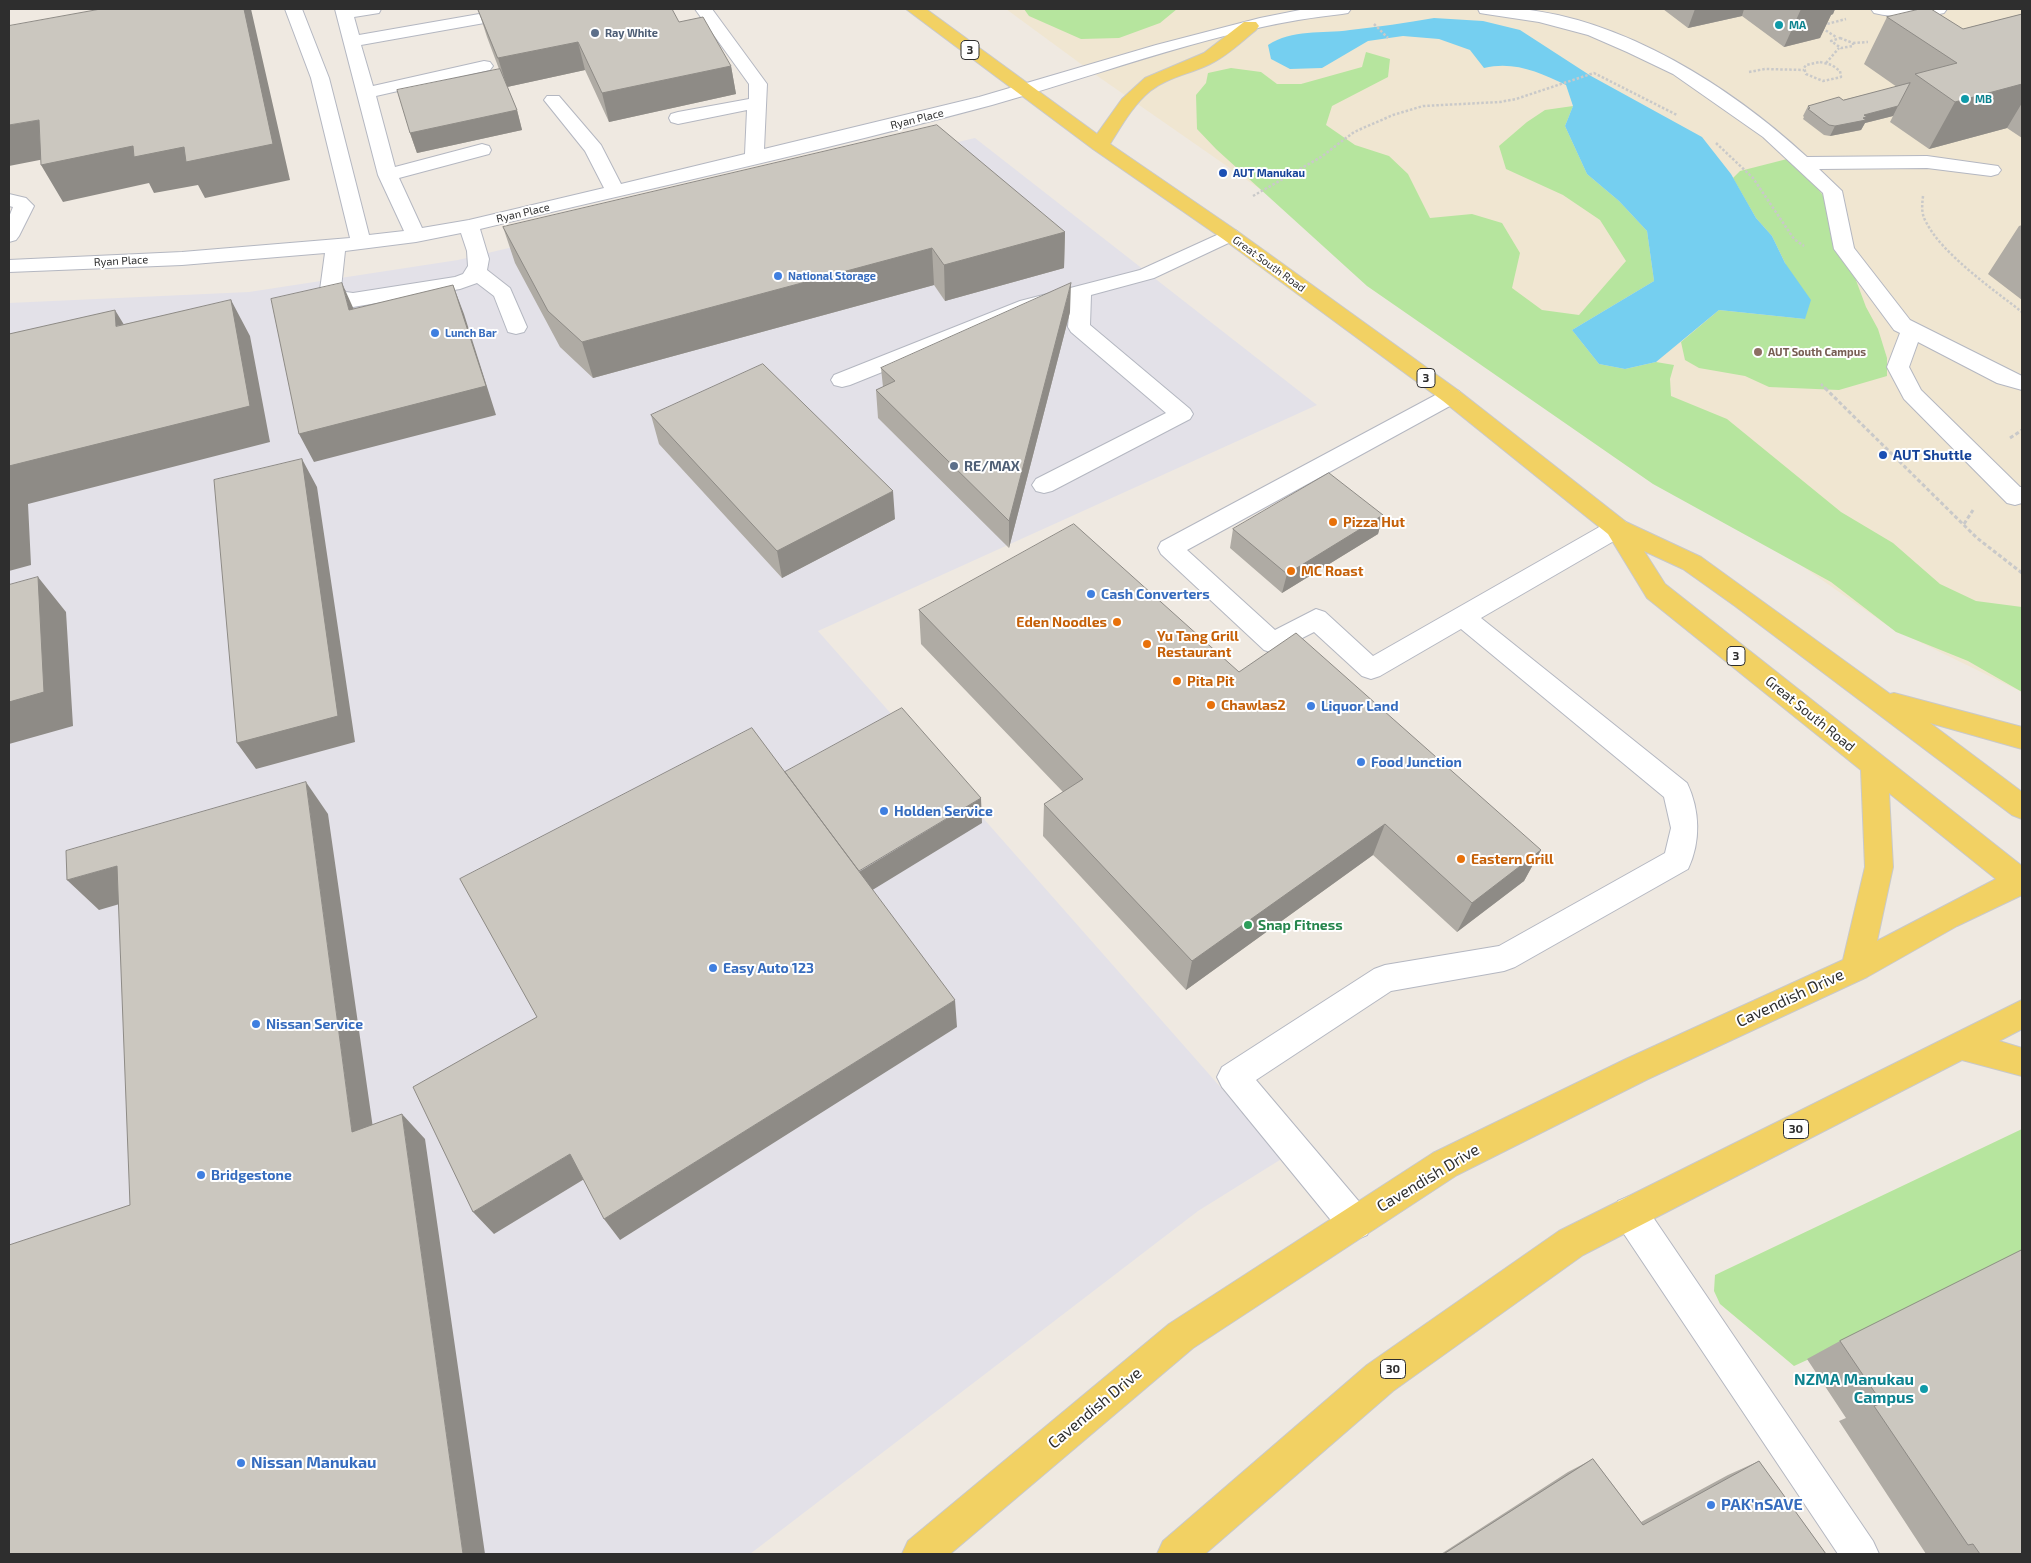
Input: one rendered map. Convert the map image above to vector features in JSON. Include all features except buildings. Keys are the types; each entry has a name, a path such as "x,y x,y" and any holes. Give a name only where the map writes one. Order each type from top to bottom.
{"main road":[{"name":"Great South Road","path":"915,9 1100,145 1230,235 1451,396 1617,528 1692,563 1881,699 2022,806"},
{"path":"1100,145 1125,107 1150,83 1166,74 1203,61 1250,26"},
{"name":"Great South Road","path":"1617,528 1656,591 1874,766 2022,881"},
{"path":"1881,699 2022,738"},
{"path":"1856,968 1880,866 1874,766"},
{"name":"Cavendish Drive","path":"921,1554 1180,1336 1445,1164 1637,1069 1856,968 1947,917 2022,881"},
{"name":"30","path":"1176,1554 1380,1378 1571,1244 2022,1014"},
{"path":"1962,1046 2022,1062"}],"street":[{"path":"293,9 320,78 361,242"},
{"path":"374,9 343,12 353,41 388,175 416,236"},
{"path":"353,41 490,17 504,9"},
{"path":"703,9 758,84 755,116 755,158"},
{"name":"Ryan Place","path":"9,266 105,263 250,254 416,236 469,226 1026,91 1170,47 1250,26 1342,9"},
{"path":"1486,9 1541,13 1594,31 1679,70 1770,133 1832,190 1844,249 1902,325 2005,378 2022,383"},
{"path":"1880,9 1904,12 1938,9"},
{"path":"366,93 484,66"},
{"path":"553,100 594,149 615,191"},
{"path":"678,118 757,103"},
{"path":"388,175 482,150"},
{"path":"1802,163 1927,162 1991,170"},
{"path":"9,200 19,202 24,206 9,236"},
{"path":"336,245 330,290 340,298 353,300 471,279 478,273 478,258 469,226"},
{"path":"842,380 1027,306 1148,274 1230,235"},
{"path":"478,273 503,293 516,327"},
{"path":"1044,485 1182,414 1079,327 1081,292"},
{"path":"1912,330 1898,368 1912,394 2016,496 2022,494"},
{"path":"1451,396 1170,548 1273,644 1316,619 1371,669 1617,528"},
{"path":"1356,1223 1233,1076 1385,979 1504,958 1678,860 1685,828 1678,791 1463,617"},
{"path":"1630,1213 1860,1554"}],"path":[{"path":"1377,27 1388,38"},
{"path":"1844,38 1853,45 1849,48 1838,48 1832,45 1832,40 1844,38"},
{"path":"1826,64 1838,48"},
{"path":"1809,64 1826,64 1837,68 1840,71 1841,77 1833,81 1821,80 1810,76 1804,70 1806,65 1809,64"},
{"path":"1253,196 1321,157 1354,132 1393,114 1423,106 1449,103 1500,102 1594,73 1680,116"},
{"path":"1710,138 1753,178 1794,239 1809,249 1862,273"},
{"path":"1927,162 1922,213 1931,228 1957,259 2022,312"},
{"path":"1821,384 1977,538 2022,573"}],"shaded area":[{"name":"AUT South Campus","path":"1006,9 2022,9 2022,692 1891,628 1096,75"},
{"path":"975,138 1317,405 818,631 1283,1158 1198,1211 750,1554 9,1554 9,303 249,292 458,260"}],"green space":[{"path":"1024,9 1177,9 1160,23 1119,38 1081,39 1029,16"},
{"path":"1366,52 1390,59 1388,77 1332,106 1326,125 1355,145 1389,156 1408,174 1430,218 1472,214 1502,223 1520,253 1512,288 1542,310 1579,315 1626,261 1600,220 1563,195 1506,169 1499,146 1527,122 1545,110 1573,106 1565,126 1587,174 1619,201 1647,231 1654,281 1572,330 1599,364 1625,369 1656,362 1674,365 1670,379 1671,396 1727,419 1841,512 1893,543 1940,584 1976,601 2022,607 2022,692 1968,661 1896,632 1831,582 1653,484 1367,286 1216,149 1197,129 1196,95 1206,83 1208,73 1231,68 1261,72 1277,84 1301,84 1362,67"},
{"path":"1791,158 1822,194 1829,208 1866,307 1878,329 1887,358 1887,376 1839,390 1769,387 1745,376 1699,368 1685,360 1681,342 1719,310 1805,319 1785,263 1772,236 1756,218 1733,178 1740,171"},
{"path":"2022,1129 2022,1261 1794,1366 1720,1304 1714,1291 1715,1275"}],"water":[{"path":"1434,18 1483,21 1520,30 1591,76 1702,137 1731,174 1756,218 1772,236 1785,263 1811,300 1805,319 1719,310 1656,362 1625,369 1599,364 1572,330 1654,281 1647,231 1619,201 1587,174 1565,126 1573,106 1566,85 1526,69 1506,66 1484,68 1470,50 1439,39 1403,36 1368,41 1322,68 1290,69 1271,59 1268,45 1287,36 1297,34 1360,29"}],"place":[{"name":"MA","path":"1779,25"},
{"name":"Ray White","path":"595,33"},
{"name":"MB","path":"1965,99"},
{"name":"AUT Manukau","path":"1223,173"},
{"name":"National Storage","path":"778,276"},
{"name":"Lunch Bar","path":"435,333"},
{"name":"AUT South Campus","path":"1758,352"},
{"name":"AUT Shuttle","path":"1883,455"},
{"name":"RE/MAX","path":"954,466"},
{"name":"Pizza Hut","path":"1333,522"},
{"name":"MC Roast","path":"1291,571"},
{"name":"Cash Converters","path":"1091,594"},
{"name":"Eden Noodles","path":"1117,622"},
{"name":"Yu Tang Grill Restaurant","path":"1147,644"},
{"name":"Pita Pit","path":"1177,681"},
{"name":"Chawlas2","path":"1211,705"},
{"name":"Liquor Land","path":"1311,706"},
{"name":"Food Junction","path":"1361,762"},
{"name":"Holden Service","path":"884,811"},
{"name":"Eastern Grill","path":"1461,859"},
{"name":"Snap Fitness","path":"1248,925"},
{"name":"Easy Auto 123","path":"713,968"},
{"name":"Nissan Service","path":"256,1024"},
{"name":"Bridgestone","path":"201,1175"},
{"name":"NZMA Manukau Campus","path":"1924,1389"},
{"name":"Nissan Manukau","path":"241,1463"},
{"name":"PAK'nSAVE","path":"1711,1505"}]}
